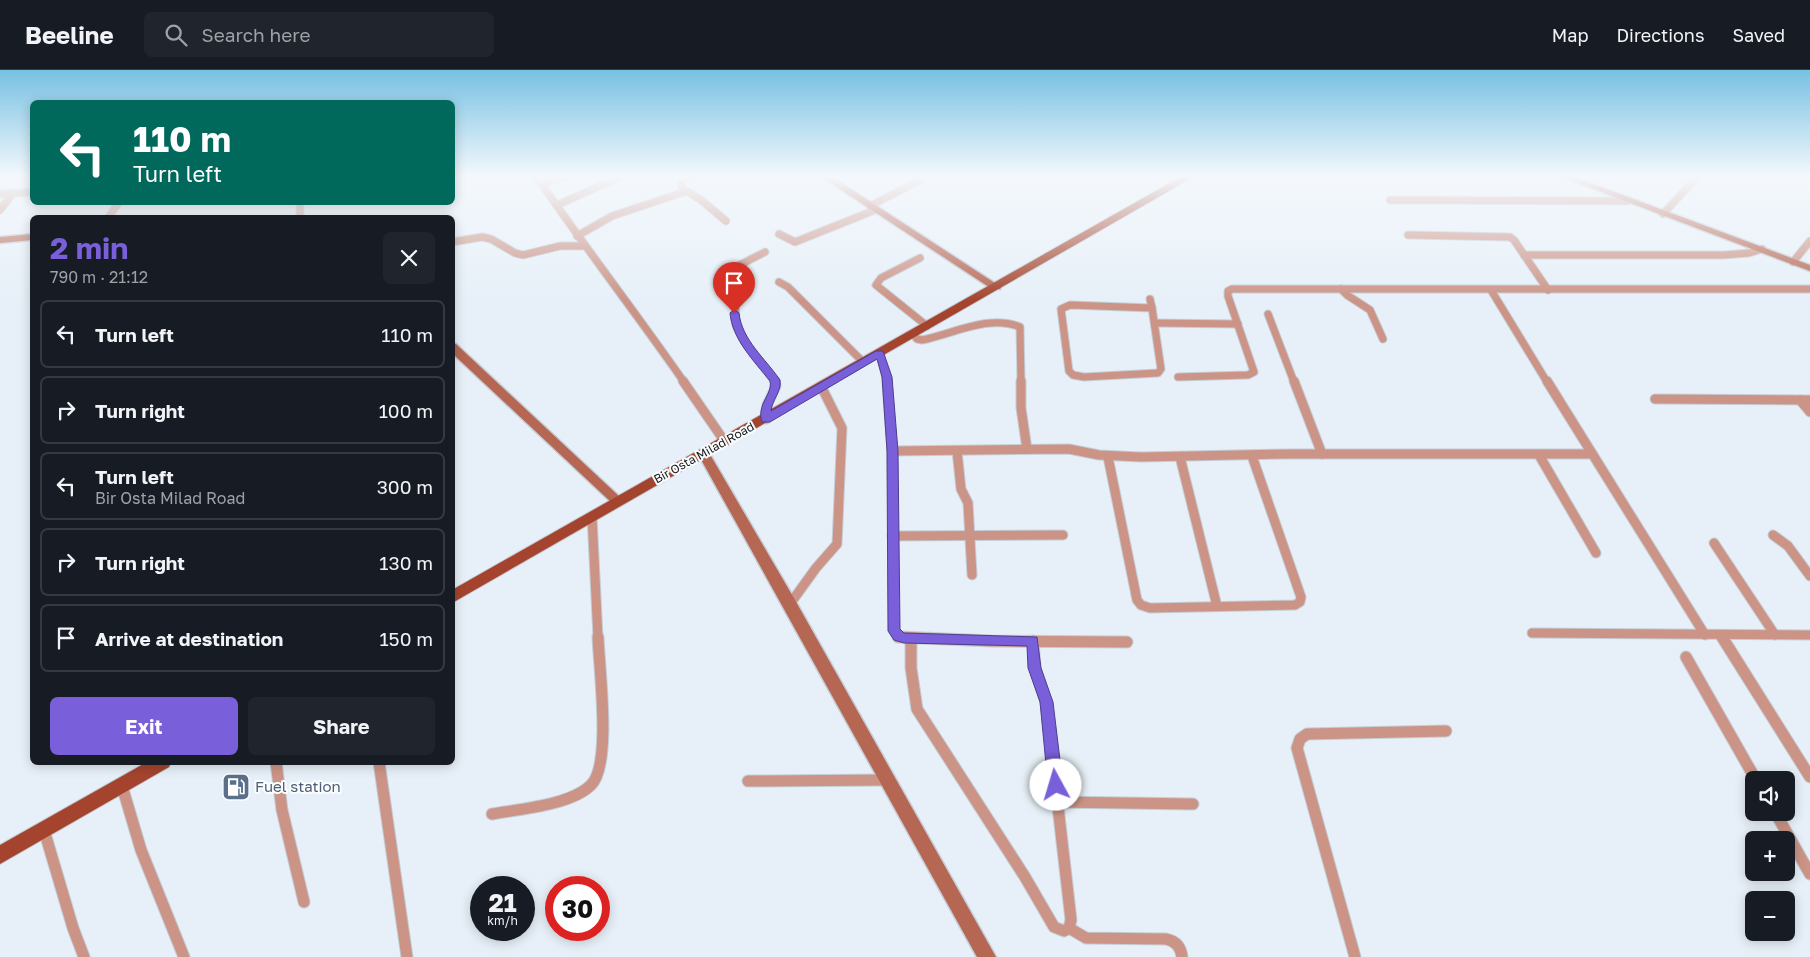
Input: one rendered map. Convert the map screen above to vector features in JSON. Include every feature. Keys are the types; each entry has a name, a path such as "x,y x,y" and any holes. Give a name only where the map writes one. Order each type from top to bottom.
{"main road":[{"name":"Bir Osta Milad Road","path":"455,595 617,501 766,419 1118,217"},
{"path":"0,855 158,765"}],"street":[{"path":"565,217 643,323 725,442"},
{"path":"577,236 610,217"},
{"path":"722,217 726,221"},
{"path":"779,234 790,242 794,242 850,217"},
{"path":"887,217 996,287"},
{"path":"1673,217 1810,268"},
{"path":"1408,235 1510,237 1514,240 1548,290"},
{"path":"0,240 30,237"},
{"path":"455,242 482,237 491,239 515,253 523,254 554,247 585,246"},
{"path":"1794,262 1810,241"},
{"path":"1524,255 1724,256 1749,253 1762,249"},
{"path":"765,252 726,272 722,281 735,300 736,325 744,341 775,380 776,386 766,405 766,419"},
{"path":"920,258 881,278 876,285 927,326"},
{"path":"779,282 788,287 863,362"},
{"path":"1178,377 1252,375 1253,369 1228,296 1228,291 1232,289 1810,289"},
{"path":"1341,289 1348,298 1365,305 1371,312 1383,339"},
{"path":"1492,290 1502,311 1705,635"},
{"path":"1150,299 1156,322 1161,368 1158,373 1084,377 1074,375 1069,371 1061,309 1063,307 1070,305 1152,308"},
{"path":"1268,314 1322,454"},
{"path":"1156,322 1238,324"},
{"path":"913,334 917,339 922,340 966,327 1012,323 1020,326 1021,408 1026,449"},
{"path":"455,349 617,501"},
{"path":"880,353 887,377 892,451 894,631 898,637 1127,642"},
{"path":"790,604 805,588 816,568 832,554 837,544 842,428 821,386"},
{"path":"1655,399 1810,400"},
{"path":"1800,400 1810,412"},
{"path":"892,451 1069,449 1088,455 1108,457 1322,454 1592,454"},
{"path":"957,451 961,489 968,503 972,575"},
{"path":"704,454 987,957"},
{"path":"1539,455 1596,553"},
{"path":"1108,457 1138,600 1141,605 1150,608 1295,605 1300,602 1301,597 1252,456"},
{"path":"1180,457 1217,606"},
{"path":"492,814 575,796 591,785 601,768 602,746 592,516"},
{"path":"892,536 1063,535"},
{"path":"1774,535 1788,546 1810,576"},
{"path":"1714,543 1775,635"},
{"path":"1532,633 1810,635"},
{"path":"1721,635 1810,777"},
{"path":"911,638 912,668 917,709 1025,877 1054,927 1059,931 1064,931 1069,928 1071,920 1046,702 1035,668 1033,641"},
{"path":"1686,657 1751,771"},
{"path":"1355,957 1297,748 1298,742 1302,736 1308,734 1446,731"},
{"path":"276,765 282,810 304,902"},
{"path":"379,765 407,957"},
{"path":"748,781 887,780"},
{"path":"122,786 141,850 184,957"},
{"path":"1057,802 1193,804"},
{"path":"1780,821 1810,874"},
{"path":"44,830 73,928 84,957"},
{"path":"1069,928 1086,938 1166,939 1174,941 1181,950 1182,957"}],"place":[{"name":"Fuel station","path":"236,787"}],"route":[{"path":"734,313 736,325 744,341 775,380 774,392 766,405 766,419 880,353 887,377 892,451 892,622 894,631 898,637 904,638 1033,641 1035,668 1046,702 1056,785"}]}
